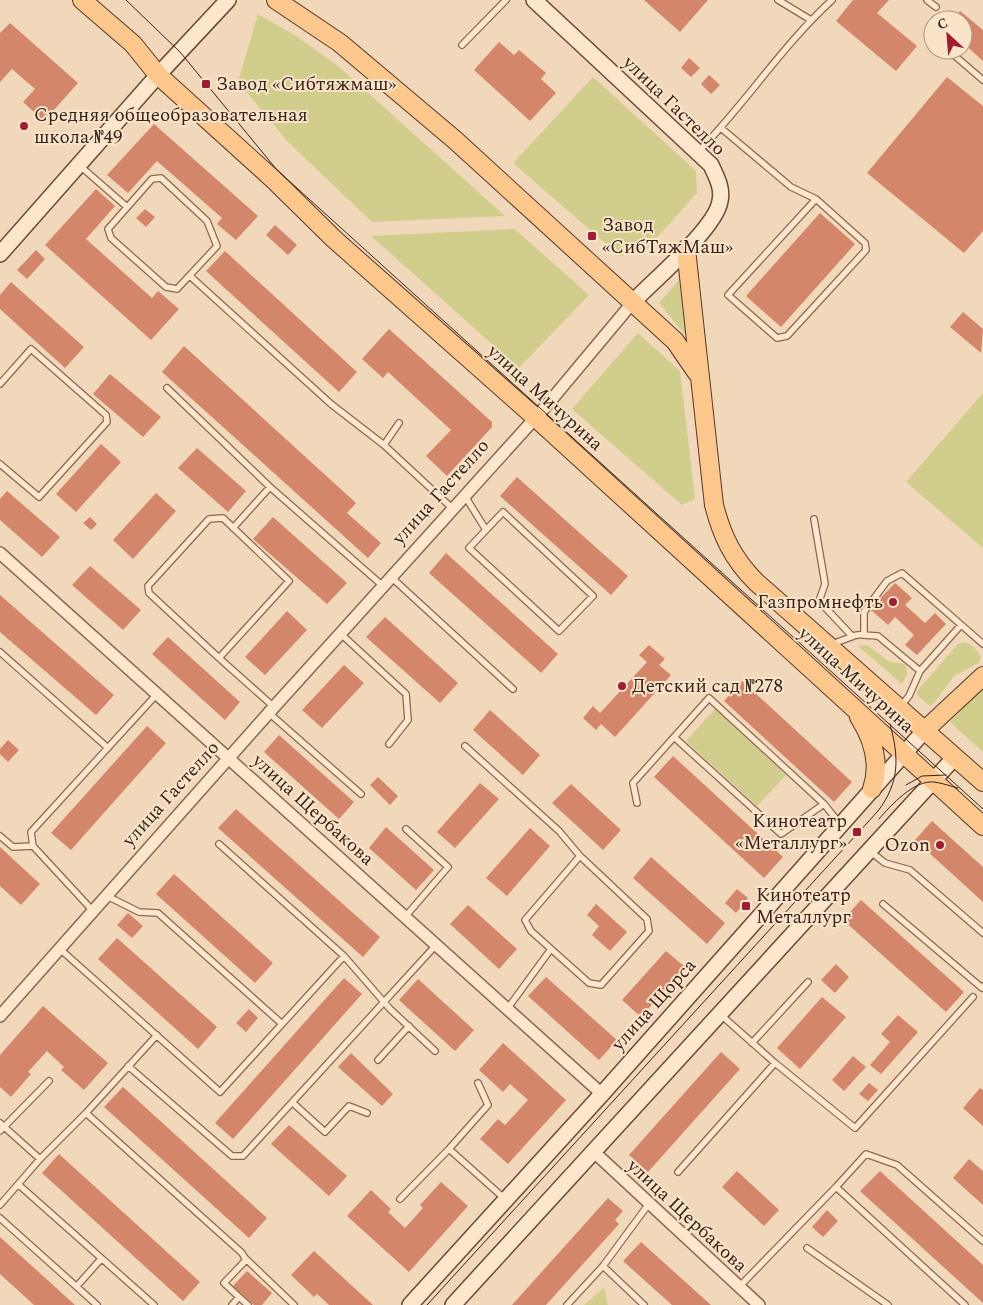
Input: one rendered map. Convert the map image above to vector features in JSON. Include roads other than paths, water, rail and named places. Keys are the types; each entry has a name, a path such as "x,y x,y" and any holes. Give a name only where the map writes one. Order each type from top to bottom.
{"main road":[{"name":"улица Мичурина","path":"82,0 134,44 158,75 274,180 334,239 536,418 983,826"},
{"path":"0,254 158,75 228,0"},
{"name":"улица Гастелло","path":"534,0 711,164 720,183 720,201 713,219 633,302"},
{"name":"улица Мичурина","path":"283,5 353,54 454,140 675,341 700,378 714,505 728,546 740,566 983,782"},
{"path":"686,249 700,378"},
{"path":"925,730 983,676"},
{"path":"852,706 867,729 874,750 877,775 872,789"},
{"name":"улица Щорса","path":"410,1305 602,1094 842,826 872,789 925,730"},
{"path":"453,1305 955,757"}],"street":[{"name":"улица Гастелло","path":"0,1016 271,710 342,634 536,418 633,302"},
{"name":"улица Щербакова","path":"0,553 602,1094"},
{"name":"улица Щербакова","path":"593,1151 648,1205 759,1305"}],"lane":[{"path":"462,45 506,0"},
{"path":"778,0 811,20"},
{"path":"698,152 721,128 811,20 832,0"},
{"path":"927,0 936,7"},
{"path":"960,60 983,80"},
{"path":"721,128 791,187 816,199 865,243 866,250 787,336 777,338 728,295 816,199"},
{"path":"79,165 127,207"},
{"path":"161,178 208,221 217,246 190,276 177,288 166,287 111,238 108,229 152,179 161,178"},
{"path":"190,276 331,404 384,445 453,509"},
{"path":"0,384 31,349 106,415 107,422 39,497 0,464"},
{"path":"167,388 270,487 387,582 513,689"},
{"path":"384,445 399,423"},
{"path":"233,528 270,487"},
{"path":"465,496 486,530"},
{"path":"503,512 593,596 559,632 469,548 486,530 503,512"},
{"path":"219,658 289,581 223,518 209,519 148,586 149,593 361,794"},
{"path":"814,520 824,584 819,601 852,636"},
{"path":"864,634 864,612 887,581 902,573 983,644"},
{"path":"900,707 909,696 920,671 961,625"},
{"path":"342,634 406,694 408,720 389,744"},
{"path":"828,645 852,636 864,634 878,636 920,671"},
{"path":"0,652 108,748"},
{"path":"93,911 33,846 31,832 158,694"},
{"path":"637,804 633,783 709,698 824,804 842,826"},
{"path":"674,737 781,834 824,804"},
{"path":"465,746 559,831 580,856 647,919 648,931 600,985 589,983 531,931 525,920 580,856"},
{"path":"405,917 448,867 406,829"},
{"path":"0,836 13,847 33,846"},
{"path":"219,844 344,956 385,1002 435,1050"},
{"path":"869,851 885,863 910,870 983,934"},
{"path":"107,896 139,912 158,913 281,1023"},
{"path":"883,904 982,988 983,986"},
{"path":"128,1066 232,1156 243,1156 437,944"},
{"path":"60,949 220,1092 344,956"},
{"path":"508,1008 551,949"},
{"path":"752,1043 808,982"},
{"path":"719,1014 774,1063 855,1128 973,997"},
{"path":"378,1060 409,1026"},
{"path":"0,1205 40,1159 157,1035"},
{"path":"678,1172 774,1063"},
{"path":"40,1159 1,1127 49,1081"},
{"path":"400,1200 488,1105 478,1083"},
{"path":"293,1103 325,1132 349,1106 366,1113"},
{"path":"86,1112 242,1253 246,1260 294,1305"},
{"path":"449,1149 506,1201"},
{"path":"739,1287 866,1154 898,1165 983,1241"},
{"path":"19,1185 154,1305"},
{"path":"836,1187 965,1305"},
{"path":"567,1305 603,1266 648,1205"},
{"path":"0,1218 97,1305"},
{"path":"807,1248 888,1305"},
{"path":"77,1286 101,1259"},
{"path":"246,1260 224,1283 248,1305"},
{"path":"603,1266 644,1305"},
{"path":"232,1305 239,1296"}],"tram line":[{"path":"126,0 180,52 277,170 983,809"},
{"path":"427,1305 878,811 890,790 896,769 895,747 890,724"},
{"path":"906,785 922,776 946,775"},
{"path":"879,819 904,794 926,782 958,788"}],"place":[{"name":"Завод «Сибтяжмаш»","path":"206,84"},
{"name":"Средняя общеобразовательная школа №49","path":"24,126"},
{"name":"Завод «СибТяжМаш»","path":"592,236"},
{"name":"Газпромнефть","path":"893,602"},
{"name":"Детский сад №278","path":"622,686"},
{"name":"Кинотеатр «Металлург»","path":"857,832"},
{"name":"Ozon","path":"940,845"},
{"name":"Кинотеатр Металлург","path":"746,906"}]}
